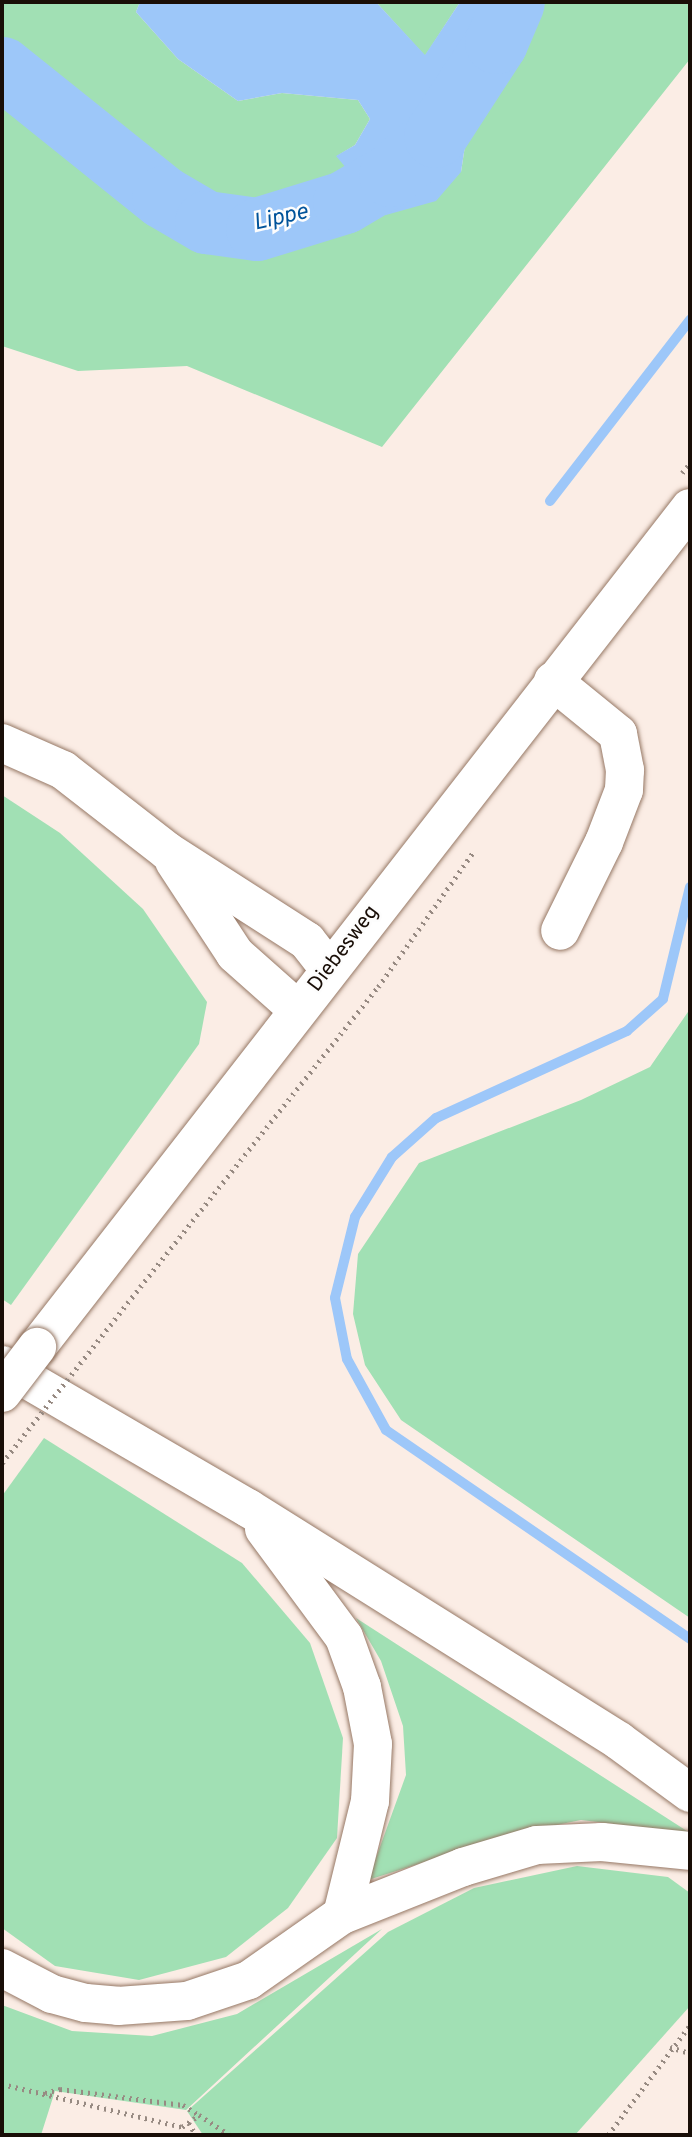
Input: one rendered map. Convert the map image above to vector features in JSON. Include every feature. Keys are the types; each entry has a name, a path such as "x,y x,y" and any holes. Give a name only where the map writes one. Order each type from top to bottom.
{"main road":[{"name":"Diebesweg","path":"2,1393 98,1265 690,508"},
{"path":"553,681 618,734 625,770 604,842 560,931"},
{"path":"2,743 63,770 167,851 307,941 329,968"},
{"path":"167,851 235,954 298,1010"},
{"path":"2,1365 248,1508 618,1741 690,1793"},
{"path":"248,1508 344,1637 362,1687 373,1744 370,1801 342,1915"},
{"path":"2,1968 52,1994 86,2003 118,2006 187,2001 249,1980 342,1915 463,1867 537,1845 602,1842 690,1851"}],"path":[{"path":"2,1463 378,987 479,844"},
{"path":"608,2135 670,2047 690,2025"},
{"path":"670,2047 690,2053"},
{"path":"2,2084 45,2093 58,2102 170,2125 189,2123 199,2115"},
{"path":"45,2093 60,2089 183,2105 230,2135"},
{"path":"189,2123 196,2135"}],"green space":[{"path":"2,2 140,2 136,12 178,59 238,101 282,93 358,100 370,119 355,145 337,156 461,172 468,126 507,70 529,4 503,2 690,2 690,59 382,447 187,366 78,371 2,346"},
{"path":"376,2 460,2 425,56"},
{"path":"2,795 60,833 143,909 207,1002 199,1044 11,1305 2,1299"},
{"path":"690,1009 690,1618 401,1420 365,1365 353,1314 358,1254 419,1163 581,1100 650,1067"},
{"path":"44,1438 242,1563 310,1643 343,1738 337,1838 288,1908 226,1957 139,1980 55,1966 2,1928 2,1496"},
{"path":"356,1618 690,1833 581,1820 512,1834 368,1880 406,1775 403,1726 381,1661"},
{"path":"577,1866 668,1877 690,1893 690,2006 575,2135 203,2135 187,2111 388,1932 474,1888"},
{"path":"382,1929 186,2110 55,2091 41,2135 2,2135 2,2005 72,2031 152,2036 237,2014"}],"water":[{"path":"140,2 376,2 425,55 460,2 529,4 507,70 468,126 461,172 436,201 386,215 336,156 355,145 370,119 358,100 282,93 238,101 178,59 136,12"}],"waterway":[{"name":"Lippe","path":"2,68 163,197 206,222 257,229 344,202 390,175 435,136 496,42 513,2"},
{"path":"550,501 690,320"},
{"path":"690,887 663,999 627,1031 436,1118 392,1157 355,1217 335,1298 347,1359 386,1430 690,1639"}]}
